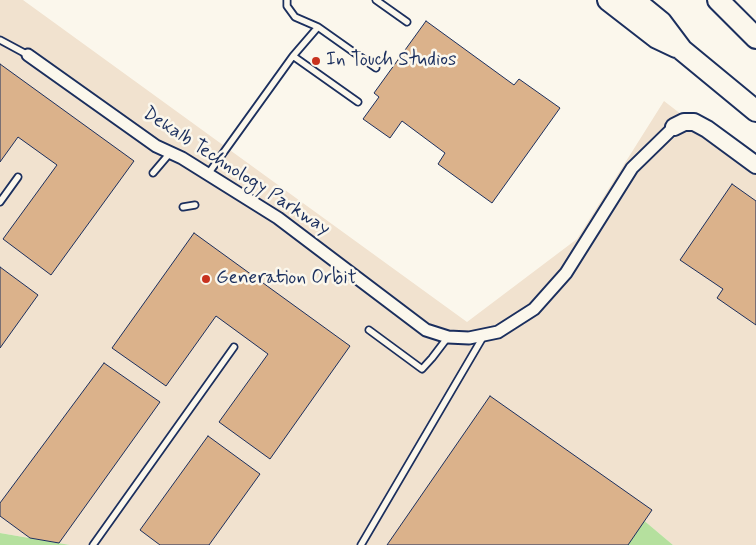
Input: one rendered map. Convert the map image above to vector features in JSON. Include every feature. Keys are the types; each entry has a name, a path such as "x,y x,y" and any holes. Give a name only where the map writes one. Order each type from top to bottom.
{"highway":[{"path":"608,0 658,38 682,50 756,111"},
{"path":"634,0 661,22 682,50"},
{"path":"718,0 756,38"}],"street":[{"name":"Dekalb Technology Parkway","path":"28,55 156,146 182,158 278,218 426,330 448,337 469,338 498,332 534,309 566,273 632,168 674,127 684,122 694,122 707,129 756,165"}],"lane":[{"path":"287,0 287,6 296,17 318,27 376,68"},
{"path":"376,0 407,22"},
{"path":"208,174 294,56 318,27"},
{"path":"0,40 28,55"},
{"path":"294,56 358,102"},
{"path":"153,173 170,152"},
{"path":"0,202 18,177"},
{"path":"183,206 195,205"},
{"path":"369,330 422,369 448,337"},
{"path":"361,545 484,335"},
{"path":"92,545 234,347"}],"shaded area":[{"path":"0,0 23,0 467,322 577,239 664,101 756,172 756,545 673,545 635,513 615,545 70,545 0,533"}],"green space":[{"path":"635,513 673,545 615,545"},
{"path":"0,533 70,545 0,545"}],"building":[{"path":"426,21 514,85 519,79 560,108 492,203 438,164 445,153 402,121 390,138 363,119 379,97 374,93"},
{"path":"0,64 134,161 51,275 3,239 57,165 18,137 0,162"},
{"path":"732,184 756,201 756,325 717,298 723,289 680,260"},
{"path":"194,233 350,346 270,459 219,422 268,354 216,316 166,386 112,348"},
{"path":"0,267 38,295 0,348"},
{"path":"104,363 160,402 59,543 30,538 0,516 0,503"},
{"path":"490,396 652,510 628,545 387,545"},
{"path":"208,436 260,474 209,545 160,545 140,530"}],"place":[{"name":"In Touch Studios","path":"316,61"},
{"name":"Generation Orbit","path":"206,279"}]}
